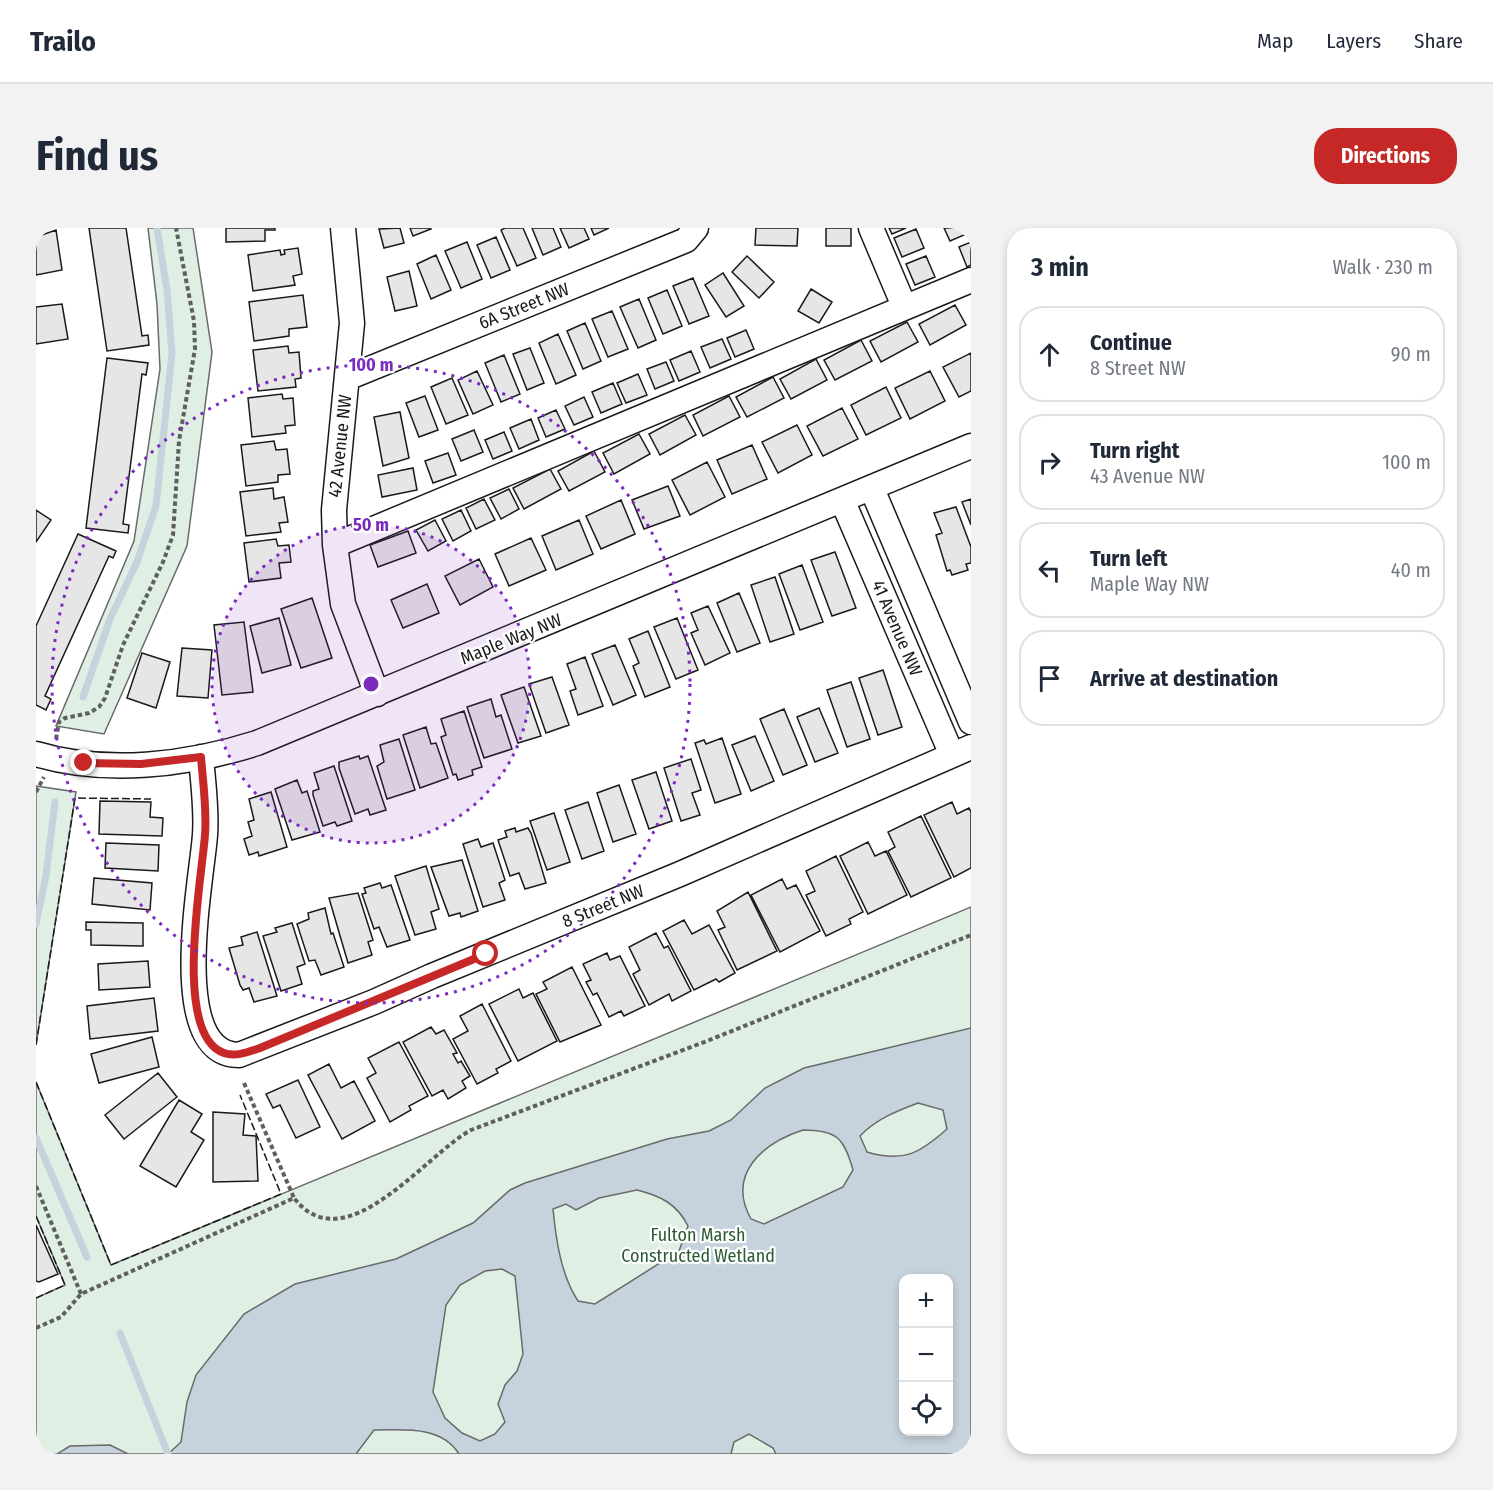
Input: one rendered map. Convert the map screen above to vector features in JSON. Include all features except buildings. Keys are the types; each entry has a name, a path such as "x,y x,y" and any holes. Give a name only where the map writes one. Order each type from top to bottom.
{"street":[{"name":"42 Avenue NW","path":"343,228 352,314 334,510 335,545 343,603 377,694"},
{"name":"6A Street NW","path":"347,378 686,240 696,228"},
{"path":"871,228 904,306"},
{"path":"335,545 971,280"},
{"name":"Maple Way NW","path":"45,757 118,764 162,763 201,757 257,743 843,502 971,446"},
{"name":"41 Avenue NW","path":"872,489 971,723"},
{"name":"41 Avenue NW","path":"843,502 961,751"},
{"name":"8 Street NW","path":"201,757 205,835 193,954 195,999 201,1024 210,1040 222,1052 232,1055 260,1048 374,1002 680,874 961,751"}],"path":[{"path":"36,792 45,757 59,722 64,718 89,713 99,707 105,698 123,645 163,562 173,535 180,441 195,349 191,301 176,228"},
{"path":"244,1083 294,1198 312,1216 328,1219 346,1216 369,1208 393,1194 449,1143 471,1130 707,1041 971,935"},
{"path":"36,1186 81,1294"},
{"path":"36,1328 61,1317 81,1294 294,1198"}],"green space":[{"path":"148,228 193,228 212,352 187,546 104,734 56,726 134,541 160,369 157,304"},
{"path":"36,786 76,792 36,1045"},
{"name":"Fulton Marsh Constructed Wetland","path":"971,907 971,1454 36,1454 36,1298 65,1285 36,1216 36,1082 111,1265"}],"shaded area":[{"path":"971,1028 971,1454 776,1454 773,1448 749,1434 734,1442 731,1454 459,1454 442,1438 432,1434 409,1430 374,1430 356,1454 168,1454 181,1442 187,1402 196,1375 244,1314 295,1284 396,1259 473,1223 510,1190 525,1183 667,1139 709,1131 731,1120 765,1088 804,1068","holes":["918,1103 943,1110 947,1129 920,1150 911,1154 891,1156 867,1152 860,1136 866,1130 895,1112","803,1130 824,1132 837,1138 846,1150 853,1170 843,1187 764,1224 751,1219 744,1203 743,1188 746,1174 753,1162 774,1143","637,1190 661,1198 684,1218 688,1226 679,1251 595,1304 578,1301 563,1269 553,1209 566,1204 576,1210 599,1198","502,1269 515,1276 523,1354 517,1371 505,1385 498,1404 505,1422 495,1434 480,1441 462,1433 445,1418 433,1392 446,1305 460,1285 485,1271"]},
{"path":"110,1445 128,1454 57,1454 70,1446"}],"waterway":[{"path":"83,697 110,619 137,562 156,506 172,353 167,290 157,228"},
{"path":"36,924 46,876 55,802"},
{"path":"36,1138 87,1257"},
{"path":"120,1333 168,1454"}],"fence":[{"path":"36,1045 75,798 151,799"},
{"path":"36,1082 111,1265 281,1194 240,1095"},
{"path":"36,1216 65,1285 36,1298"}],"route":[{"path":"84,763 141,764 201,757 205,835 193,954 193,977 201,1024 210,1040 222,1052 239,1055 260,1048 486,954"}]}
